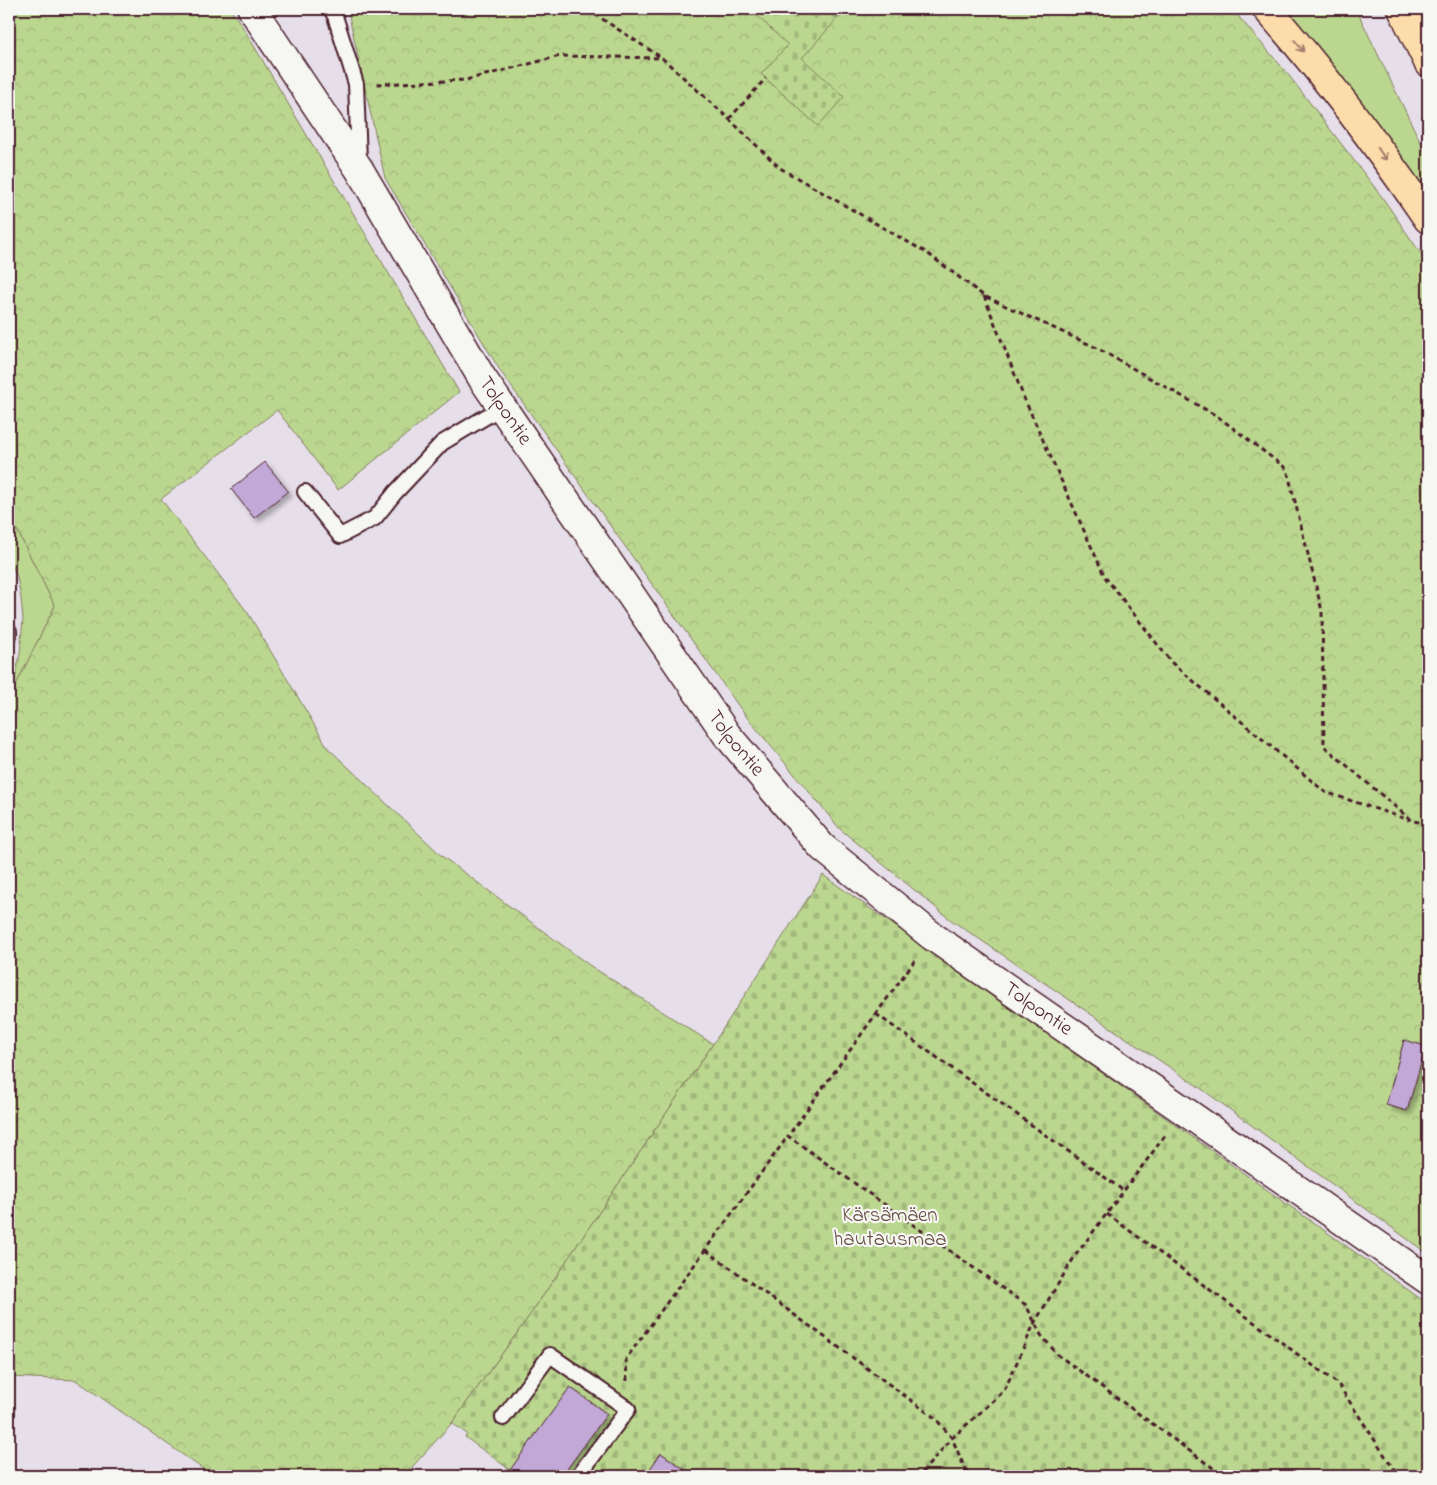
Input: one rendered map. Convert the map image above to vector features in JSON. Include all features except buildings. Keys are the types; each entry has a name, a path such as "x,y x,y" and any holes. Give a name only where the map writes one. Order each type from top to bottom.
{"highway":[{"path":"1267,9 1292,37 1353,114 1428,219"},
{"path":"1402,9 1428,62"}],"street":[{"name":"Tolpontie","path":"256,10 359,169 482,378 502,408 727,735 822,847 932,936 1428,1280"}],"lane":[{"path":"331,9 335,16 356,84 359,169"},
{"path":"305,492 340,536 374,518 442,443 502,408"},
{"path":"503,1418 550,1355 628,1408 578,1476"}],"path":[{"path":"587,9 662,58 780,168 928,253 984,296 1095,347 1217,416 1287,469 1322,611 1324,746 1412,821"},
{"path":"356,84 466,80 560,56 662,58"},
{"path":"729,119 766,78"},
{"path":"984,296 1024,398 1106,577 1172,663 1325,792 1412,821 1428,823"},
{"path":"628,1408 626,1359 932,936"},
{"path":"876,1014 1124,1192"},
{"path":"919,1476 952,1438 1004,1391 1035,1322 1075,1256 1183,1110"},
{"path":"788,1136 1026,1305 1041,1336 1058,1355 1224,1476"},
{"path":"1107,1214 1338,1384 1393,1468 1403,1476"},
{"path":"706,1250 935,1418 952,1438 965,1469 975,1476"}],"green space":[{"path":"9,9 230,9 241,24 459,392 338,490 277,410 161,499 248,613 328,748 443,857 589,965 713,1044 530,1315 452,1423 404,1476 213,1476 76,1380 9,1377 9,699 55,606 9,514"},
{"path":"349,9 1232,9 1287,73 1382,197 1428,264 1428,1254 1199,1087 951,920 840,829 745,715 501,372 385,178"},
{"path":"760,9 846,9 802,58 844,97 818,126 761,74 788,45 755,14"},
{"path":"1282,9 1356,9 1428,158 1428,196"},
{"path":"9,514 55,606 9,699 20,654 23,619 17,577 9,559"},
{"name":"Kärsämäen hautausmaa","path":"823,875 1428,1304 1428,1476 511,1476 513,1472 465,1437 467,1434 452,1423 530,1315 713,1044"}]}
